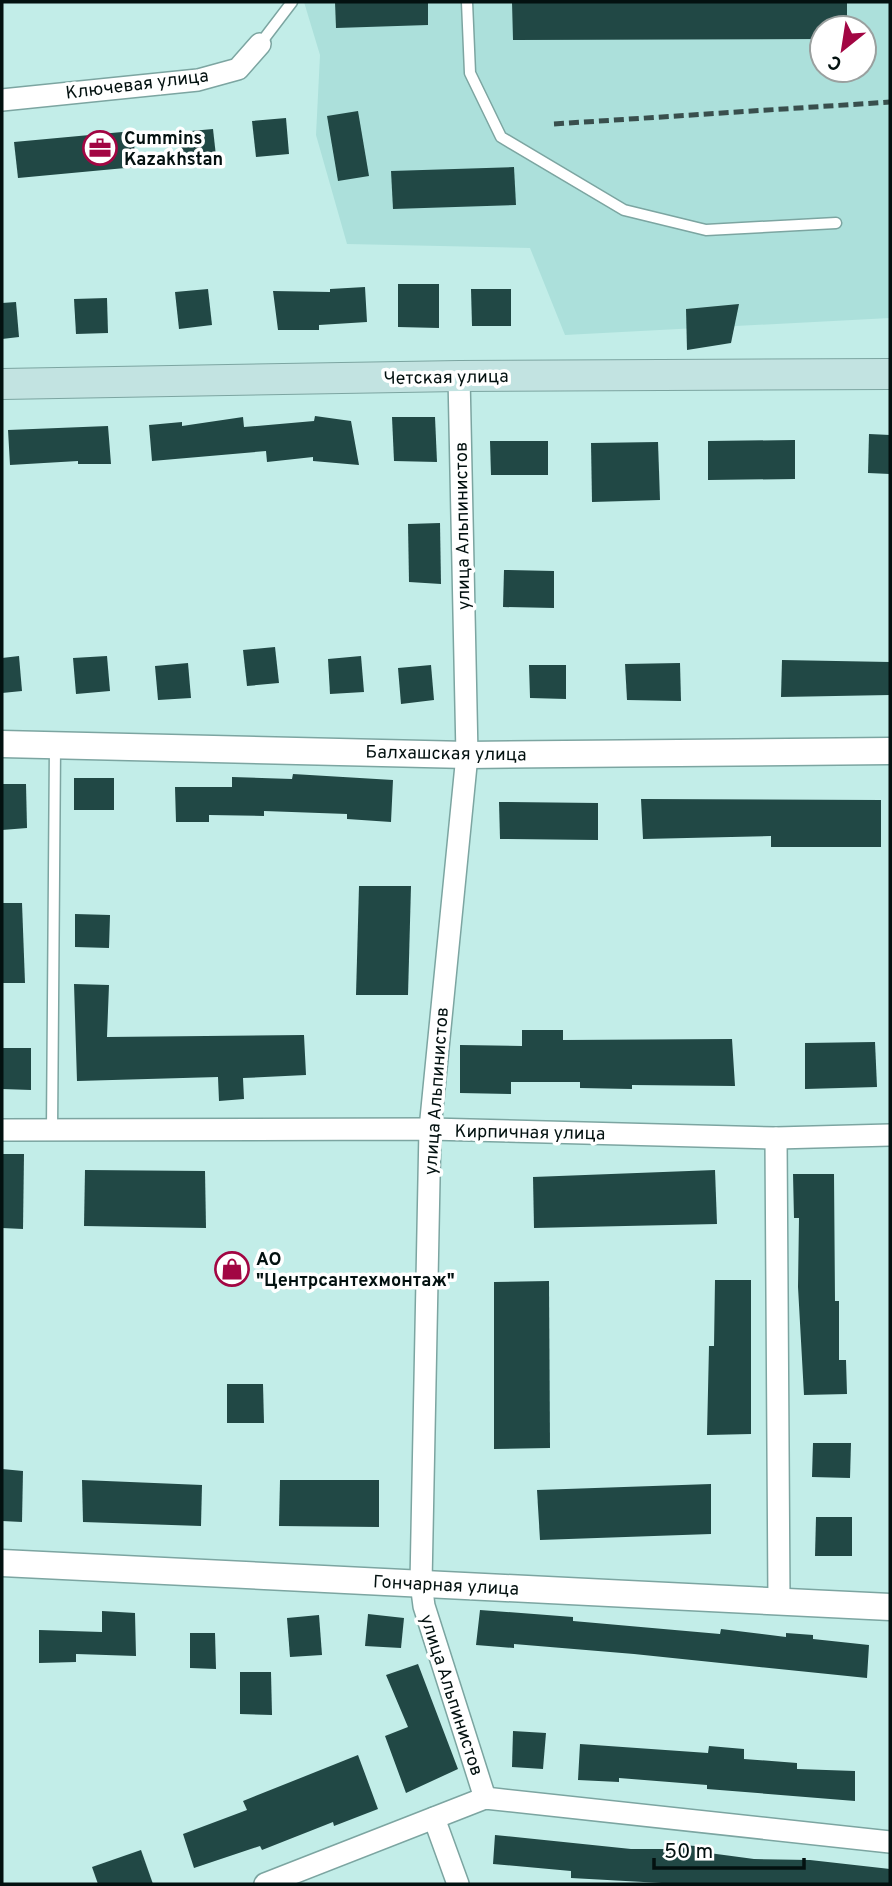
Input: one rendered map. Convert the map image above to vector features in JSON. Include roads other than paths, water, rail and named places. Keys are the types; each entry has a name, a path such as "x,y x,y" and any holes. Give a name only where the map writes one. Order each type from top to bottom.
{"main road":[{"name":"Четская улица","path":"2,384 459,376 890,374"}],"street":[{"name":"Ключевая улица","path":"2,100 198,80 238,69 260,44"},
{"name":"улица Альпинистов","path":"459,376 467,755 430,1129 421,1583 424,1606 485,1798"},
{"name":"Балхашская улица","path":"2,744 467,755 890,751"},
{"name":"Кирпичная улица","path":"2,1130 430,1129 776,1138 890,1135"},
{"path":"776,1138 779,1602"},
{"name":"Гончарная улица","path":"2,1563 890,1607"},
{"path":"265,1884 485,1798 890,1842"},
{"path":"433,1818 458,1884"}],"lane":[{"path":"260,44 292,2"},
{"path":"467,2 470,73 501,137 624,210 706,230 836,222"},
{"path":"52,1131 55,744"}],"railway":[{"path":"554,124 890,102"}],"place":[{"name":"Cummins Kazakhstan","path":"100,148"},
{"name":"АО \"Центрсантехмонтаж\"","path":"232,1269"}]}
